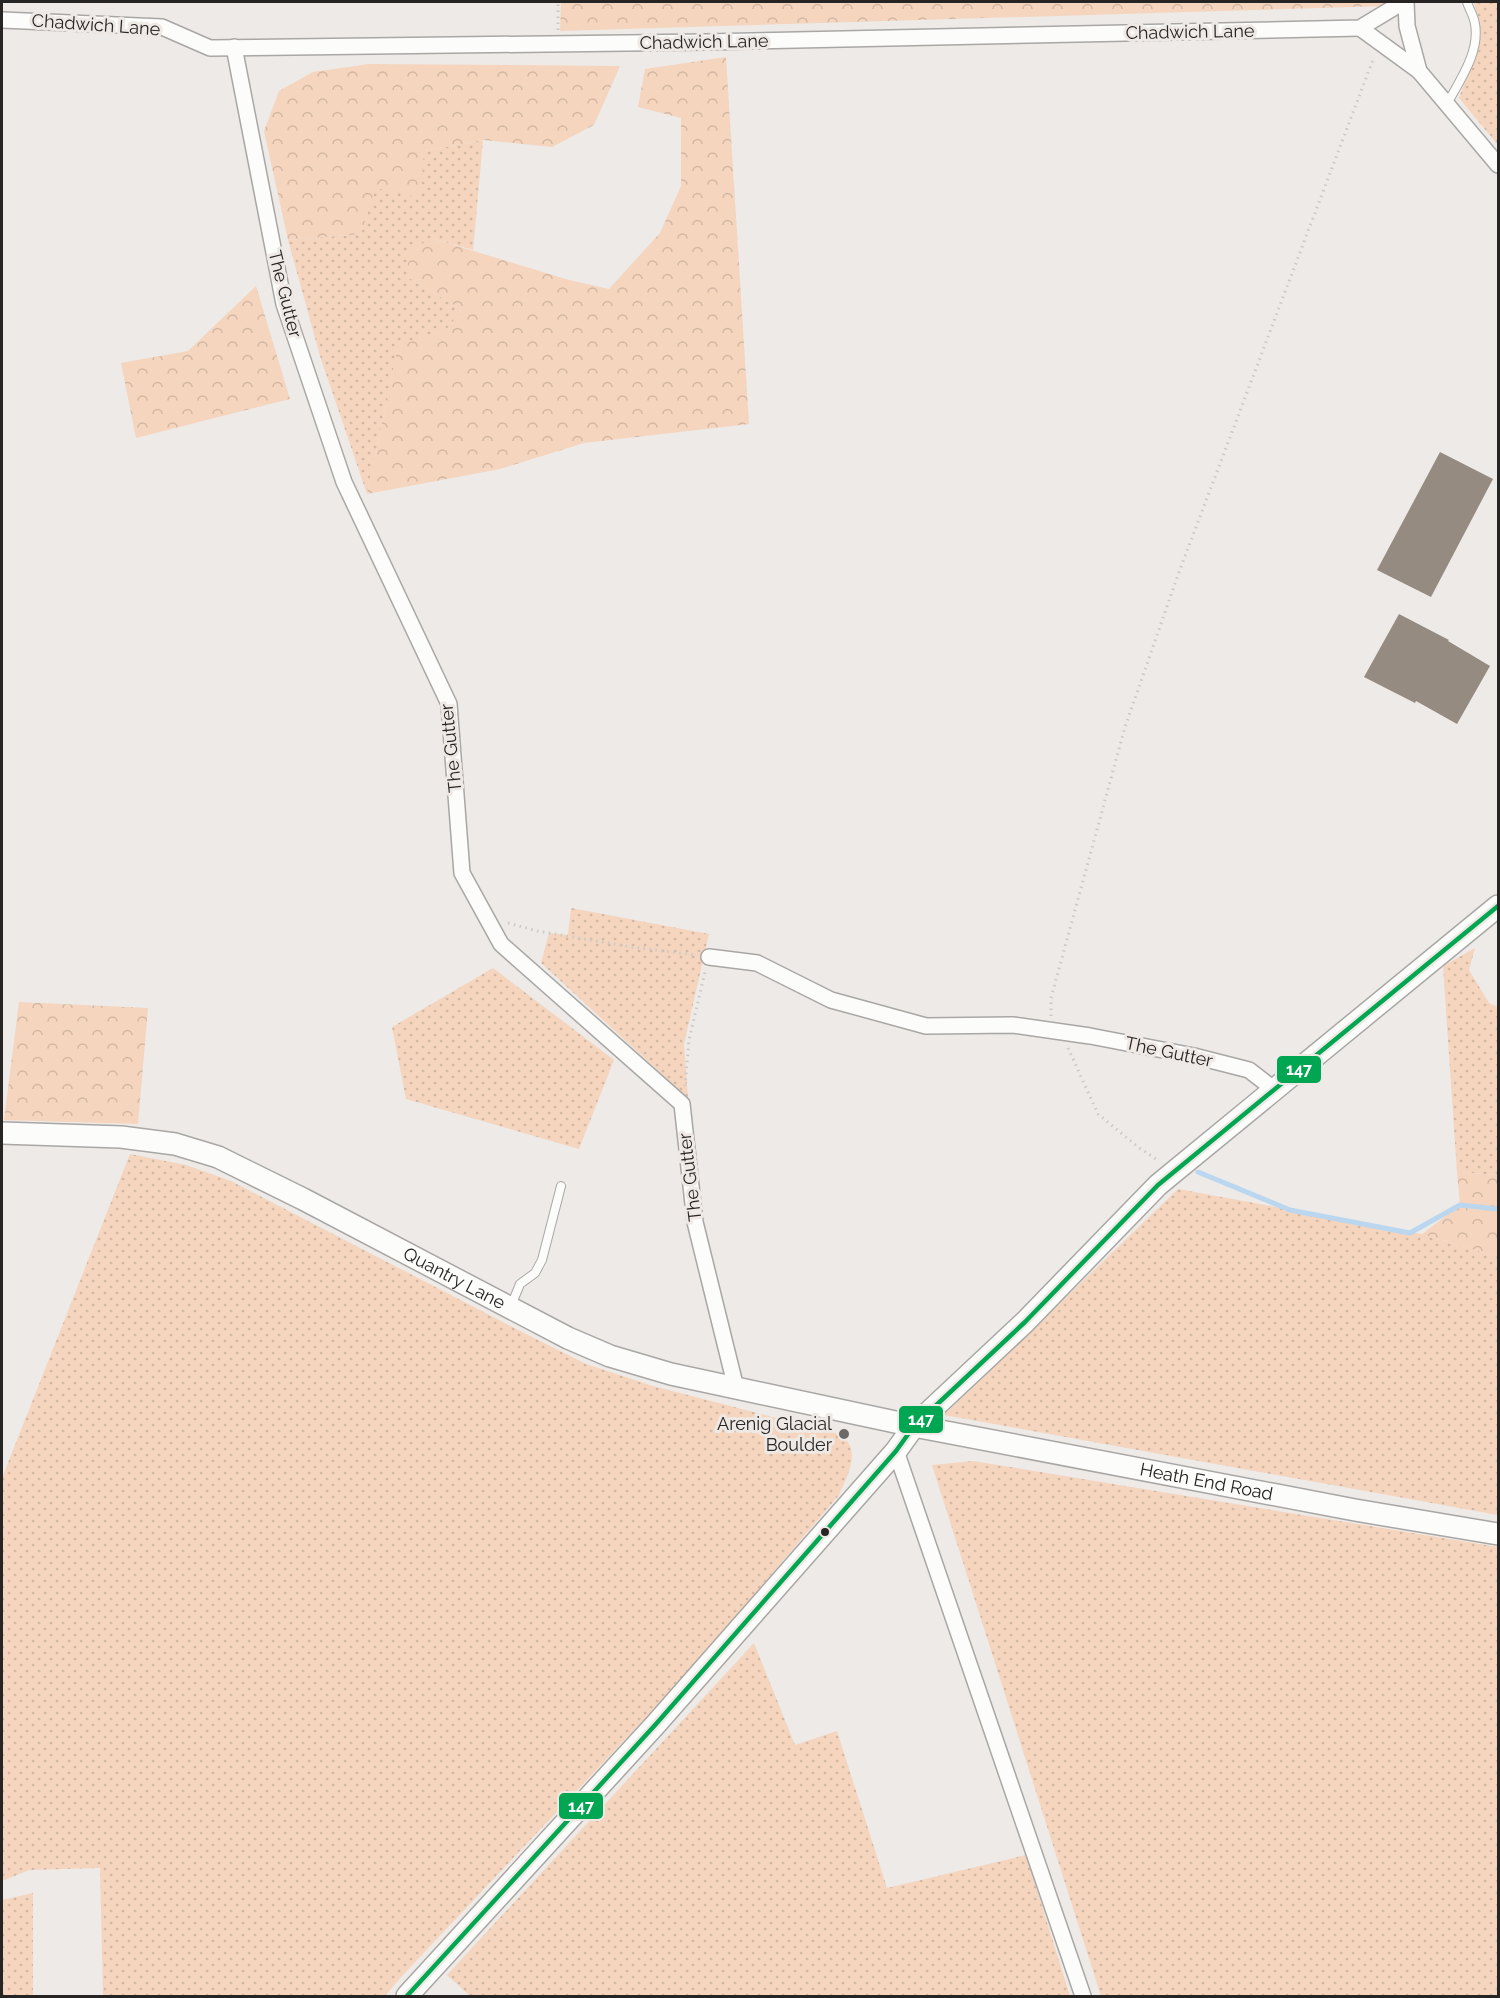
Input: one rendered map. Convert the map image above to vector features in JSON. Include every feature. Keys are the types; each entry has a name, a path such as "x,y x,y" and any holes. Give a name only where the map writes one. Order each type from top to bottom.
{"street":[{"name":"Chadwich Lane","path":"2,20 162,27 210,48 558,44 1360,28 1404,2"},
{"path":"1404,2 1407,26 1419,71"},
{"path":"1360,28 1419,71 1498,165"},
{"name":"The Gutter","path":"234,47 284,304 344,482 449,704 462,873 501,944 682,1104 695,1222 736,1388"},
{"path":"407,1996 656,1724 896,1451 914,1426 1025,1323 1158,1185 1498,906"},
{"name":"The Gutter","path":"709,957 757,963 831,1000 927,1026 1013,1025 1090,1036 1194,1056 1249,1070 1275,1090"},
{"name":"Quantry Lane","path":"2,1133 121,1137 175,1144 218,1157 568,1338 610,1356 671,1374 914,1426"},
{"name":"Heath End Road","path":"914,1426 1356,1510 1498,1534"},
{"path":"896,1451 1083,1996"}],"lane":[{"path":"1447,104 1468,64 1476,38 1475,23 1467,2"},
{"path":"511,1308 520,1284 535,1273 542,1260 561,1186"}],"path":[{"path":"558,2 558,44"},
{"path":"1176,1171 1138,1147 1098,1114 1062,1033 1051,1027 1051,998 1125,727 1179,572 1380,43"},
{"path":"488,920 558,935 709,957 689,1040 683,1109"}],"green space":[{"path":"561,2 1385,2 1384,6 560,31"},
{"path":"1474,2 1498,2 1498,145 1459,98 1481,36"},
{"path":"726,57 749,424 584,443 500,469 367,494 398,346 446,330 462,310 406,276 410,251 431,238 569,280 609,289 660,233 681,186 681,118 638,107 645,69"},
{"path":"369,64 620,66 594,125 552,147 483,140 424,151 421,198 375,188 361,234 288,240 264,131 279,91 313,72"},
{"path":"483,140 473,250 431,238 406,276 462,310 446,330 398,347 367,494 320,356 288,240 361,234 374,188 424,151"},
{"path":"256,286 290,399 136,438 121,363 188,351"},
{"path":"571,908 709,934 684,1044 688,1098 541,963 549,933 568,935"},
{"path":"1475,948 1469,970 1489,1003 1498,1007 1498,1175 1457,1172 1443,966"},
{"path":"493,968 614,1060 579,1149 406,1099 392,1027"},
{"path":"19,1002 148,1008 138,1124 4,1120"},
{"path":"130,1154 186,1165 231,1181 586,1364 653,1386 834,1433 848,1442 851,1448 851,1464 839,1495 683,1678 385,1996 103,1996 100,1868 29,1870 2,1881 2,1478"},
{"path":"1457,1172 1498,1175 1498,1257 1422,1234 1460,1205"},
{"path":"1178,1189 1422,1234 1498,1257 1498,1515 944,1415"},
{"path":"973,1461 1498,1547 1498,1996 1101,1996 932,1465"},
{"path":"754,1643 795,1745 837,1731 887,1888 1026,1855 1070,1996 470,1996 447,1975"},
{"path":"33,1893 33,1996 2,1996 2,1900"}],"building":[{"path":"1440,452 1493,479 1431,597 1377,570"},
{"path":"1399,614 1449,640 1490,666 1457,724 1416,701 1415,703 1364,677"}],"waterway":[{"path":"1198,1172 1290,1210 1410,1233 1460,1205 1498,1209"}],"transit line":[{"name":"147","path":"407,1996 656,1724 896,1451 914,1426 1025,1322 1158,1185 1498,906"}],"place":[{"name":"Arenig Glacial Boulder","path":"844,1434"}]}
